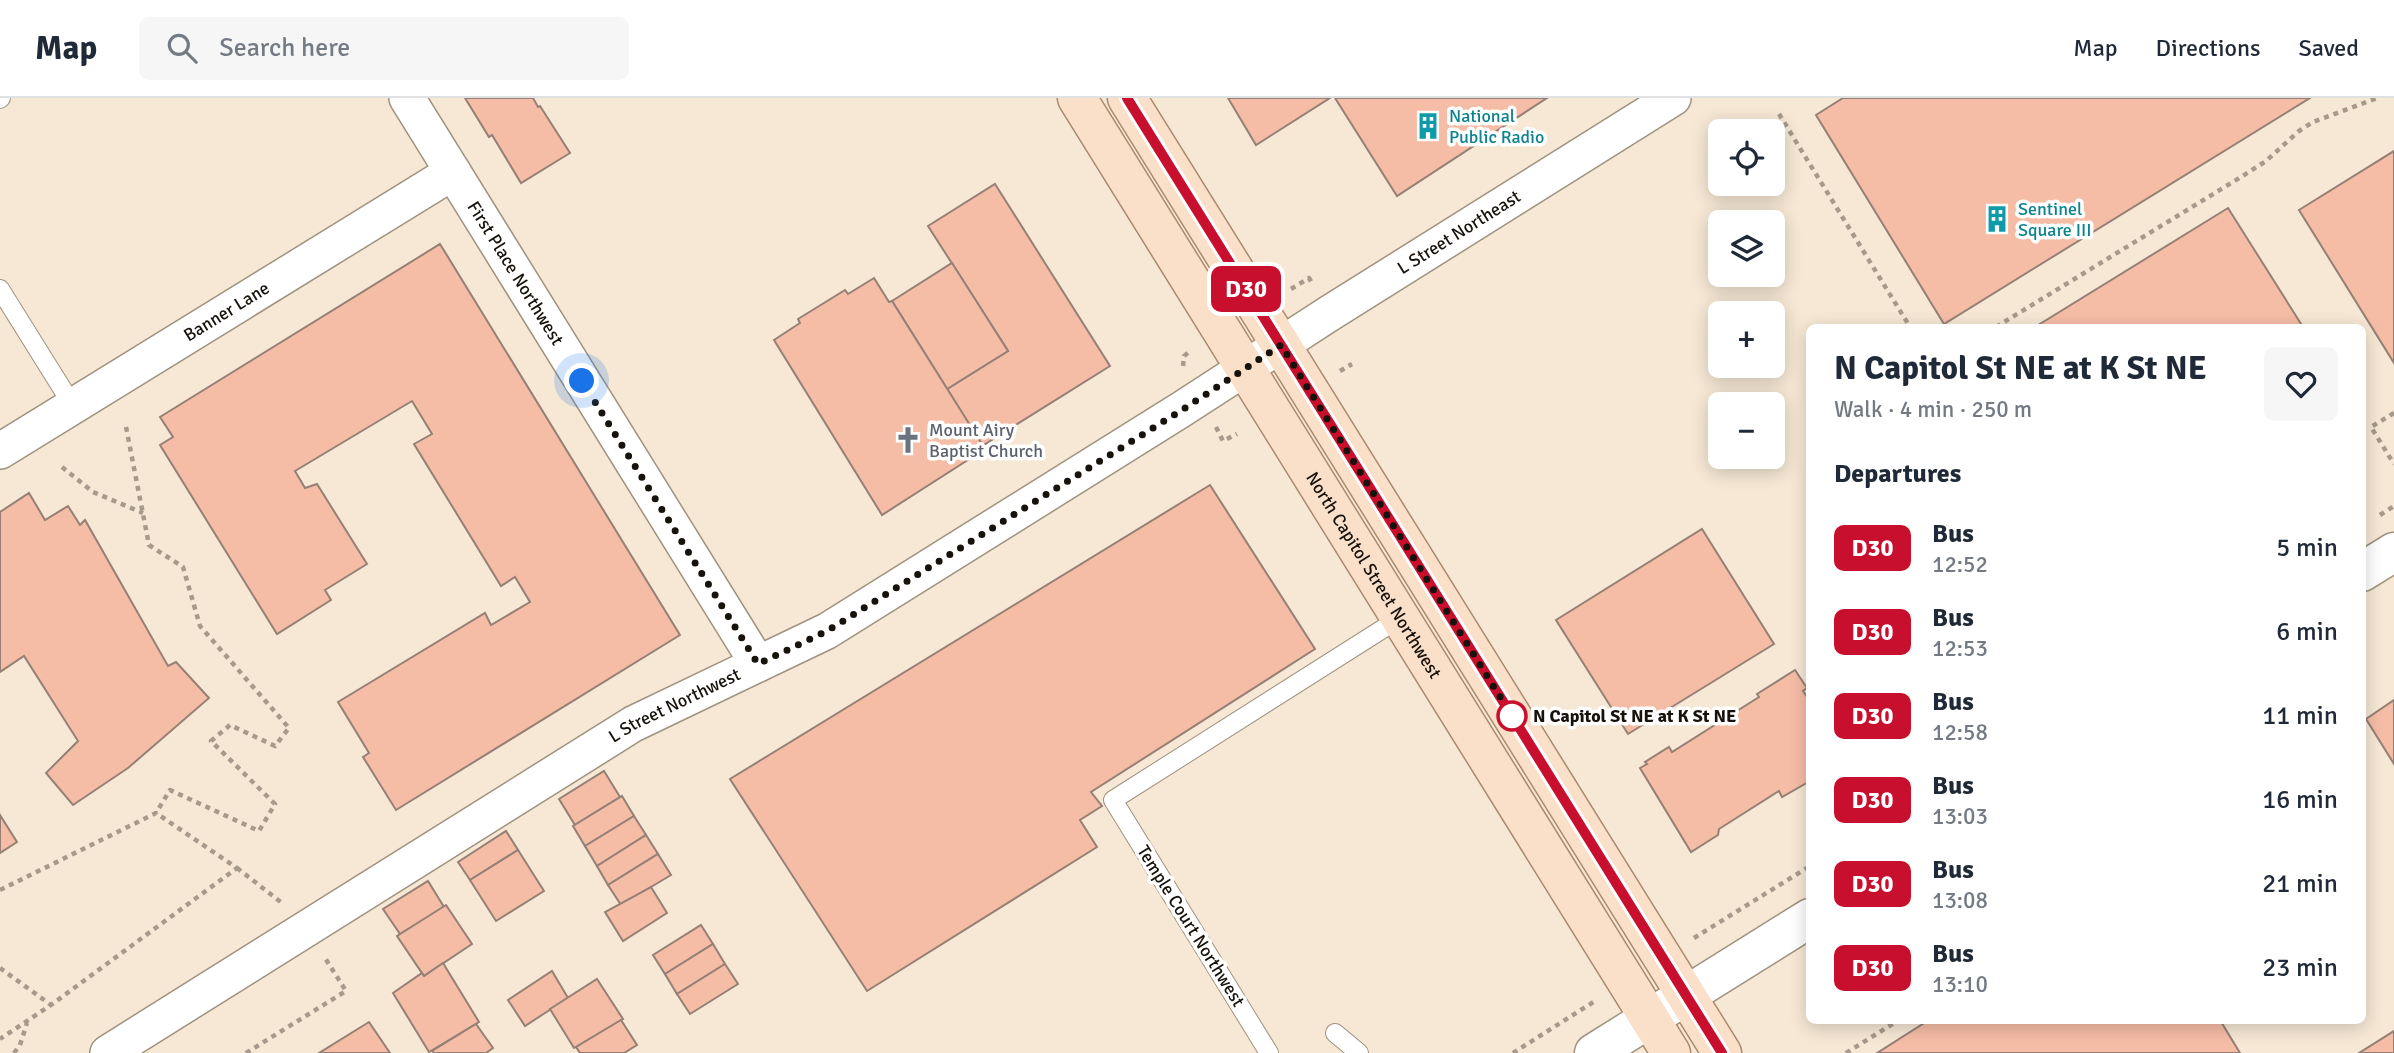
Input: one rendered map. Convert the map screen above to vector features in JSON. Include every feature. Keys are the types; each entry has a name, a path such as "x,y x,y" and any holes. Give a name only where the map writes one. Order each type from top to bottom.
{"main road":[{"name":"North Capitol Street Northwest","path":"1077,98 1671,1053"},
{"path":"1127,98 1722,1053"},
{"path":"2366,570 2394,552"},
{"path":"1594,1053 1806,920"}],"street":[{"name":"First Place Northwest","path":"407,98 758,664"},
{"name":"L Street Northeast","path":"1245,369 1673,98"},
{"name":"Banner Lane","path":"0,451 453,172"},
{"name":"L Street Northwest","path":"108,1053 299,920 633,724 827,631 1245,369"}],"lane":[{"path":"0,289 73,406"},
{"name":"Temple Court Northwest","path":"1269,1053 1112,800 1399,618"},
{"path":"1335,1032 1359,1053"}],"path":[{"path":"2001,324 2266,161 2313,122 2377,98"},
{"path":"1779,114 1908,324"},
{"path":"1339,372 1352,365"},
{"path":"2394,413 2371,428 2394,464"},
{"path":"0,890 156,813 170,790 259,831 275,804 211,741 230,725 275,746 289,728 200,626 183,566 149,545 126,427"},
{"path":"1216,427 1223,440 1237,434"},
{"path":"62,467 93,492 143,513"},
{"path":"156,813 237,868 299,920 346,991 246,1053"},
{"path":"0,1039 28,1022 237,868"},
{"path":"1701,934 1806,868"},
{"path":"0,968 51,1005"},
{"path":"1513,1053 1588,1005"},
{"path":"14,1053 20,1045 28,1022"},
{"path":"1846,1053 1893,1024"}],"building":[{"path":"465,98 533,98 570,153 521,183 492,135 489,137"},
{"path":"1228,98 1330,98 1256,145"},
{"name":"National Public Radio","path":"1335,98 1547,98 1397,196"},
{"name":"Sentinel Square III","path":"1843,98 2310,98 1944,324 1816,115"},
{"path":"2394,151 2394,363 2299,210"},
{"path":"995,184 1110,366 982,446 947,389 1008,351 928,226"},
{"path":"2228,208 2301,324 2040,324"},
{"path":"440,244 680,635 396,810 363,757 369,753 338,702 485,613 491,625 530,602 515,577 501,586 414,444 432,434 412,401 295,471 305,488 317,484 367,564 325,590 331,600 277,634 160,445 173,437 160,417"},
{"path":"952,263 1008,351 947,389 892,301"},
{"path":"874,278 889,302 892,301 985,449 882,515 774,340 800,323 798,319 845,290 848,294"},
{"path":"1210,485 1315,649 1091,792 1102,806 1080,820 1097,847 867,991 730,779"},
{"path":"29,493 45,520 68,506 80,525 85,520 168,666 176,662 209,698 128,768 73,805 46,773 78,741 24,656 0,672 0,512"},
{"path":"1702,529 1774,644 1628,734 1556,620"},
{"path":"1795,670 1806,686 1803,691 1806,695 1806,783 1782,797 1779,791 1719,829 1718,835 1691,852 1640,768 1669,747 1672,752 1759,697 1757,694"},
{"path":"2394,700 2394,764 2366,719"},
{"path":"604,771 620,797 575,825 559,799"},
{"path":"622,796 634,816 585,846 573,826"},
{"path":"0,815 17,842 0,853"},
{"path":"634,816 646,835 597,866 585,846"},
{"path":"506,831 518,850 470,880 458,862"},
{"path":"646,835 658,854 608,885 597,866"},
{"path":"518,850 544,891 496,921 470,880"},
{"path":"658,854 671,875 621,905 608,885"},
{"path":"428,881 444,907 400,934 383,909"},
{"path":"651,887 667,913 623,941 605,912"},
{"path":"446,905 472,944 424,976 397,936"},
{"path":"701,925 713,944 665,974 653,955"},
{"path":"713,944 725,964 677,994 665,974"},
{"path":"443,963 479,1022 429,1052 393,993 422,973 424,976"},
{"path":"725,964 738,984 690,1014 677,994"},
{"path":"552,971 568,998 525,1026 508,1000"},
{"path":"597,979 623,1019 574,1048 550,1009"},
{"path":"621,1020 637,1045 624,1053 580,1053 576,1047"},
{"path":"369,1022 390,1053 319,1053"},
{"path":"476,1024 493,1048 486,1053 432,1051"},
{"path":"1923,1024 2222,1024 2240,1053 1877,1053"},
{"path":"2394,1031 2394,1053 2359,1053"}],"bus line":[{"name":"D30","path":"1127,98 1722,1053"}],"place":[{"name":"National Public Radio","path":"1428,126"},
{"name":"Sentinel Square III","path":"1997,219"},
{"name":"Mount Airy Baptist Church","path":"908,440"},
{"name":"N Capitol St NE at K St NE","path":"1512,716"}],"route":[{"path":"582,381 758,664 827,631 1182,410 1281,345 1512,716"}]}
